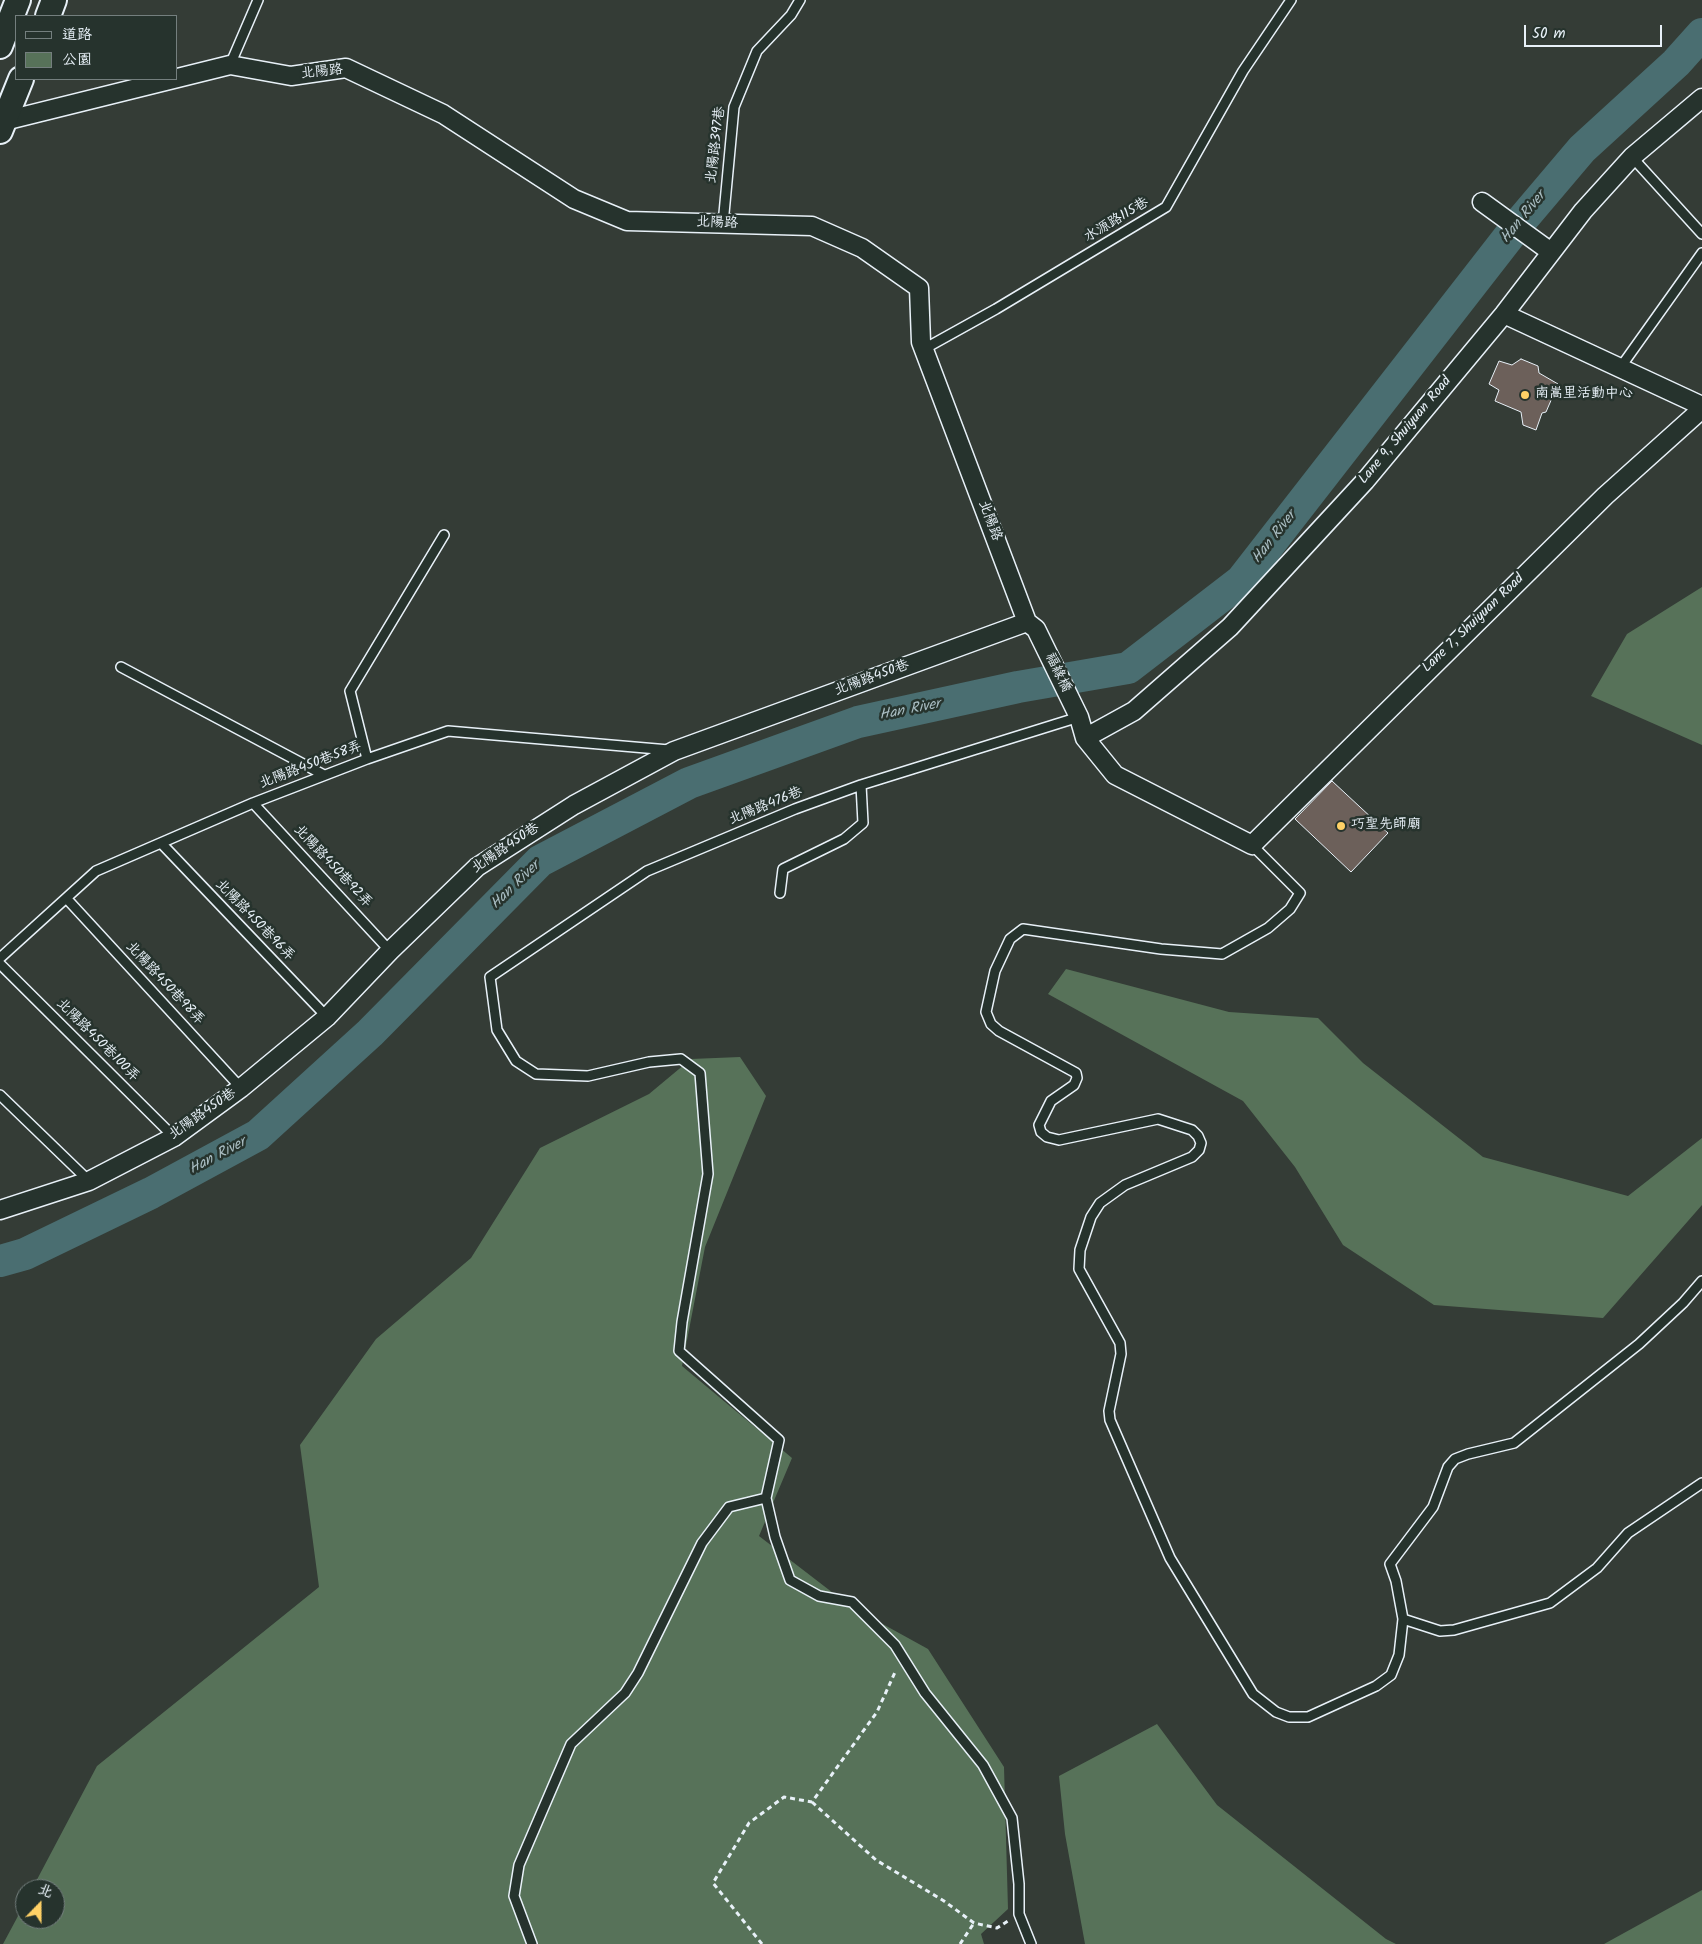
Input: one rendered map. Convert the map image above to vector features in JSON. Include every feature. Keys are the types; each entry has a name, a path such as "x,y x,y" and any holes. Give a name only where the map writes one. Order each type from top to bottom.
{"street":[{"path":"0,46 18,0"},
{"path":"48,15 54,0"},
{"name":"北陽路","path":"178,79 230,66 291,76 346,68 443,114 574,199 627,221 812,226 862,248 919,288 921,342 1032,626"},
{"path":"1,125 21,80"},
{"name":"北陽路","path":"1,125 176,80"},
{"name":"Lane 9, Shuiyuan Road","path":"1085,738 1134,711 1230,627 1365,480 1504,314 1583,211 1632,157 1702,98"},
{"path":"1482,202 1551,252"},
{"path":"1504,314 1702,408"},
{"name":"Lane 7, Shuiyuan Road","path":"1252,845 1605,496 1702,408"},
{"name":"福緣橋","path":"1032,626 1079,717"},
{"name":"北陽路450巷","path":"0,1210 89,1181 174,1137 241,1088 327,1017 390,951 476,867 574,805 674,751 1032,626"},
{"path":"1079,717 1085,738 1115,775 1252,845"}],"lane":[{"path":"230,66 258,0"},
{"name":"北陽路397巷","path":"722,224 734,107 757,51 791,15 800,0"},
{"name":"水源路115巷","path":"924,349 996,309 1166,207 1243,72 1291,0"},
{"path":"1632,157 1702,234"},
{"path":"1620,368 1702,253"},
{"path":"367,759 350,690 444,534"},
{"path":"121,667 324,775"},
{"name":"北陽路476巷","path":"766,1498 779,1440 679,1351 682,1322 708,1174 700,1073 681,1059 649,1062 588,1076 536,1074 516,1061 497,1030 490,977 647,871 860,784 1079,717"},
{"name":"北陽路450巷58弄","path":"0,958 96,871 253,803 367,759 448,731 674,751"},
{"path":"780,894 783,869 844,839 863,823 860,784"},
{"name":"北陽路450巷92弄","path":"253,803 390,951"},
{"name":"北陽路450巷96弄","path":"161,843 327,1017"},
{"path":"1252,845 1300,893 1290,909 1268,928 1222,954 1161,949 1023,929 1010,939 1002,955 995,972 986,1012 991,1024 999,1031 1076,1073 1077,1078 1074,1084 1052,1101 1039,1125 1041,1132 1046,1137 1059,1140 1158,1119 1192,1130 1198,1136 1201,1143 1199,1150 1192,1157 1185,1158 1125,1186 1100,1203 1091,1217 1080,1250 1079,1269 1120,1343 1121,1354 1109,1411 1110,1420 1170,1558 1253,1694 1276,1712 1299,1718 1308,1717 1376,1686 1391,1675 1399,1655 1404,1619 1396,1581 1390,1564 1433,1507 1448,1467 1455,1459 1514,1443 1639,1344 1683,1303 1702,1281"},
{"name":"北陽路450巷98弄","path":"67,899 241,1088"},
{"name":"北陽路450巷100弄","path":"0,964 174,1137"},
{"path":"0,1095 89,1181"},
{"path":"1404,1619 1440,1631 1454,1630 1550,1603 1597,1568 1628,1533 1702,1483"},
{"path":"532,1944 514,1896 519,1865 571,1744 625,1693 638,1673 702,1543 729,1507 766,1498 775,1537 790,1580 819,1596 852,1602 895,1645 925,1694 983,1765 1012,1818 1019,1884 1019,1914 1031,1944"}],"path":[{"path":"812,1802 877,1712 902,1657"},
{"path":"762,1944 713,1883 749,1823 784,1798 812,1802 876,1860 944,1901 974,1923 997,1928 1019,1914"},
{"path":"960,1944 974,1923"}],"green space":[{"path":"1702,587 1702,745 1591,696 1627,634"},
{"path":"1066,969 1229,1012 1318,1018 1363,1063 1483,1157 1628,1196 1702,1138 1702,1205 1603,1318 1434,1305 1343,1245 1295,1167 1243,1101 1048,994"},
{"path":"740,1057 766,1096 705,1247 682,1366 792,1458 759,1536 850,1606 928,1649 1004,1767 1008,1909 981,1934 984,1944 3,1944 15,1922 15,1929 65,1929 65,1879 37,1879 97,1766 319,1587 300,1445 376,1339 471,1258 540,1148 649,1094 691,1059"},
{"path":"1157,1724 1217,1805 1386,1939 1396,1944 1085,1944 1065,1834 1059,1776"},
{"path":"1702,1890 1702,1944 1604,1944"}],"building":[{"name":"南嵩里活動中心","path":"1521,359 1538,366 1539,373 1558,384 1546,412 1542,413 1536,430 1523,425 1521,412 1495,401 1499,390 1489,384 1499,361 1512,365"},
{"name":"巧聖先師廟","path":"1332,781 1388,833 1351,872 1295,819"}],"waterway":[{"name":"Han River","path":"0,1261 25,1254 151,1193 258,1135 370,1033 540,861 689,783 858,722 1018,687 1128,668 1241,581 1521,221 1582,149 1676,63 1702,34"}],"place":[{"name":"南嵩里活動中心","path":"1525,395"},
{"name":"巧聖先師廟","path":"1341,826"}]}
